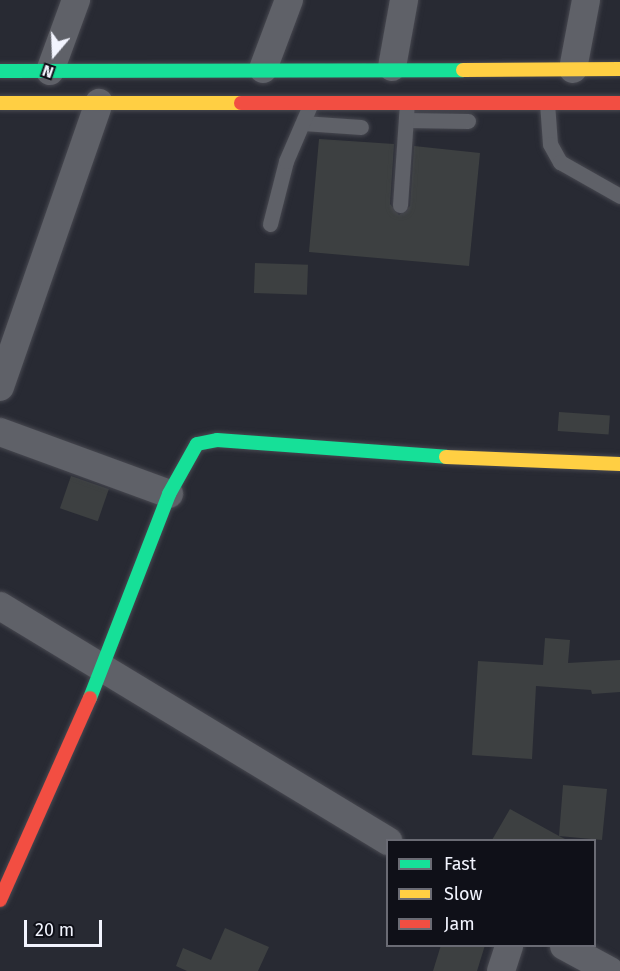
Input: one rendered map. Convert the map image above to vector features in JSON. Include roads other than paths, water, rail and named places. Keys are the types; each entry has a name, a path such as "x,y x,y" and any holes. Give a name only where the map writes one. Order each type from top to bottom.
{"street":[{"path":"50,71 76,0"},
{"path":"263,69 289,0"},
{"path":"392,68 404,0"},
{"path":"573,69 586,0"},
{"path":"0,71 620,69"},
{"path":"0,103 620,103"},
{"path":"0,387 99,103"},
{"path":"0,432 169,494"},
{"path":"0,900 102,671 169,494 197,444 217,440 522,463 620,464"},
{"path":"0,606 102,671 386,840"},
{"path":"501,971 508,947"},
{"path":"568,947 610,971"}],"lane":[{"path":"270,224 286,161 311,103"},
{"path":"400,205 407,103"},
{"path":"547,103 550,144 560,162 620,196"},
{"path":"406,120 468,121"},
{"path":"303,123 361,128"}]}
